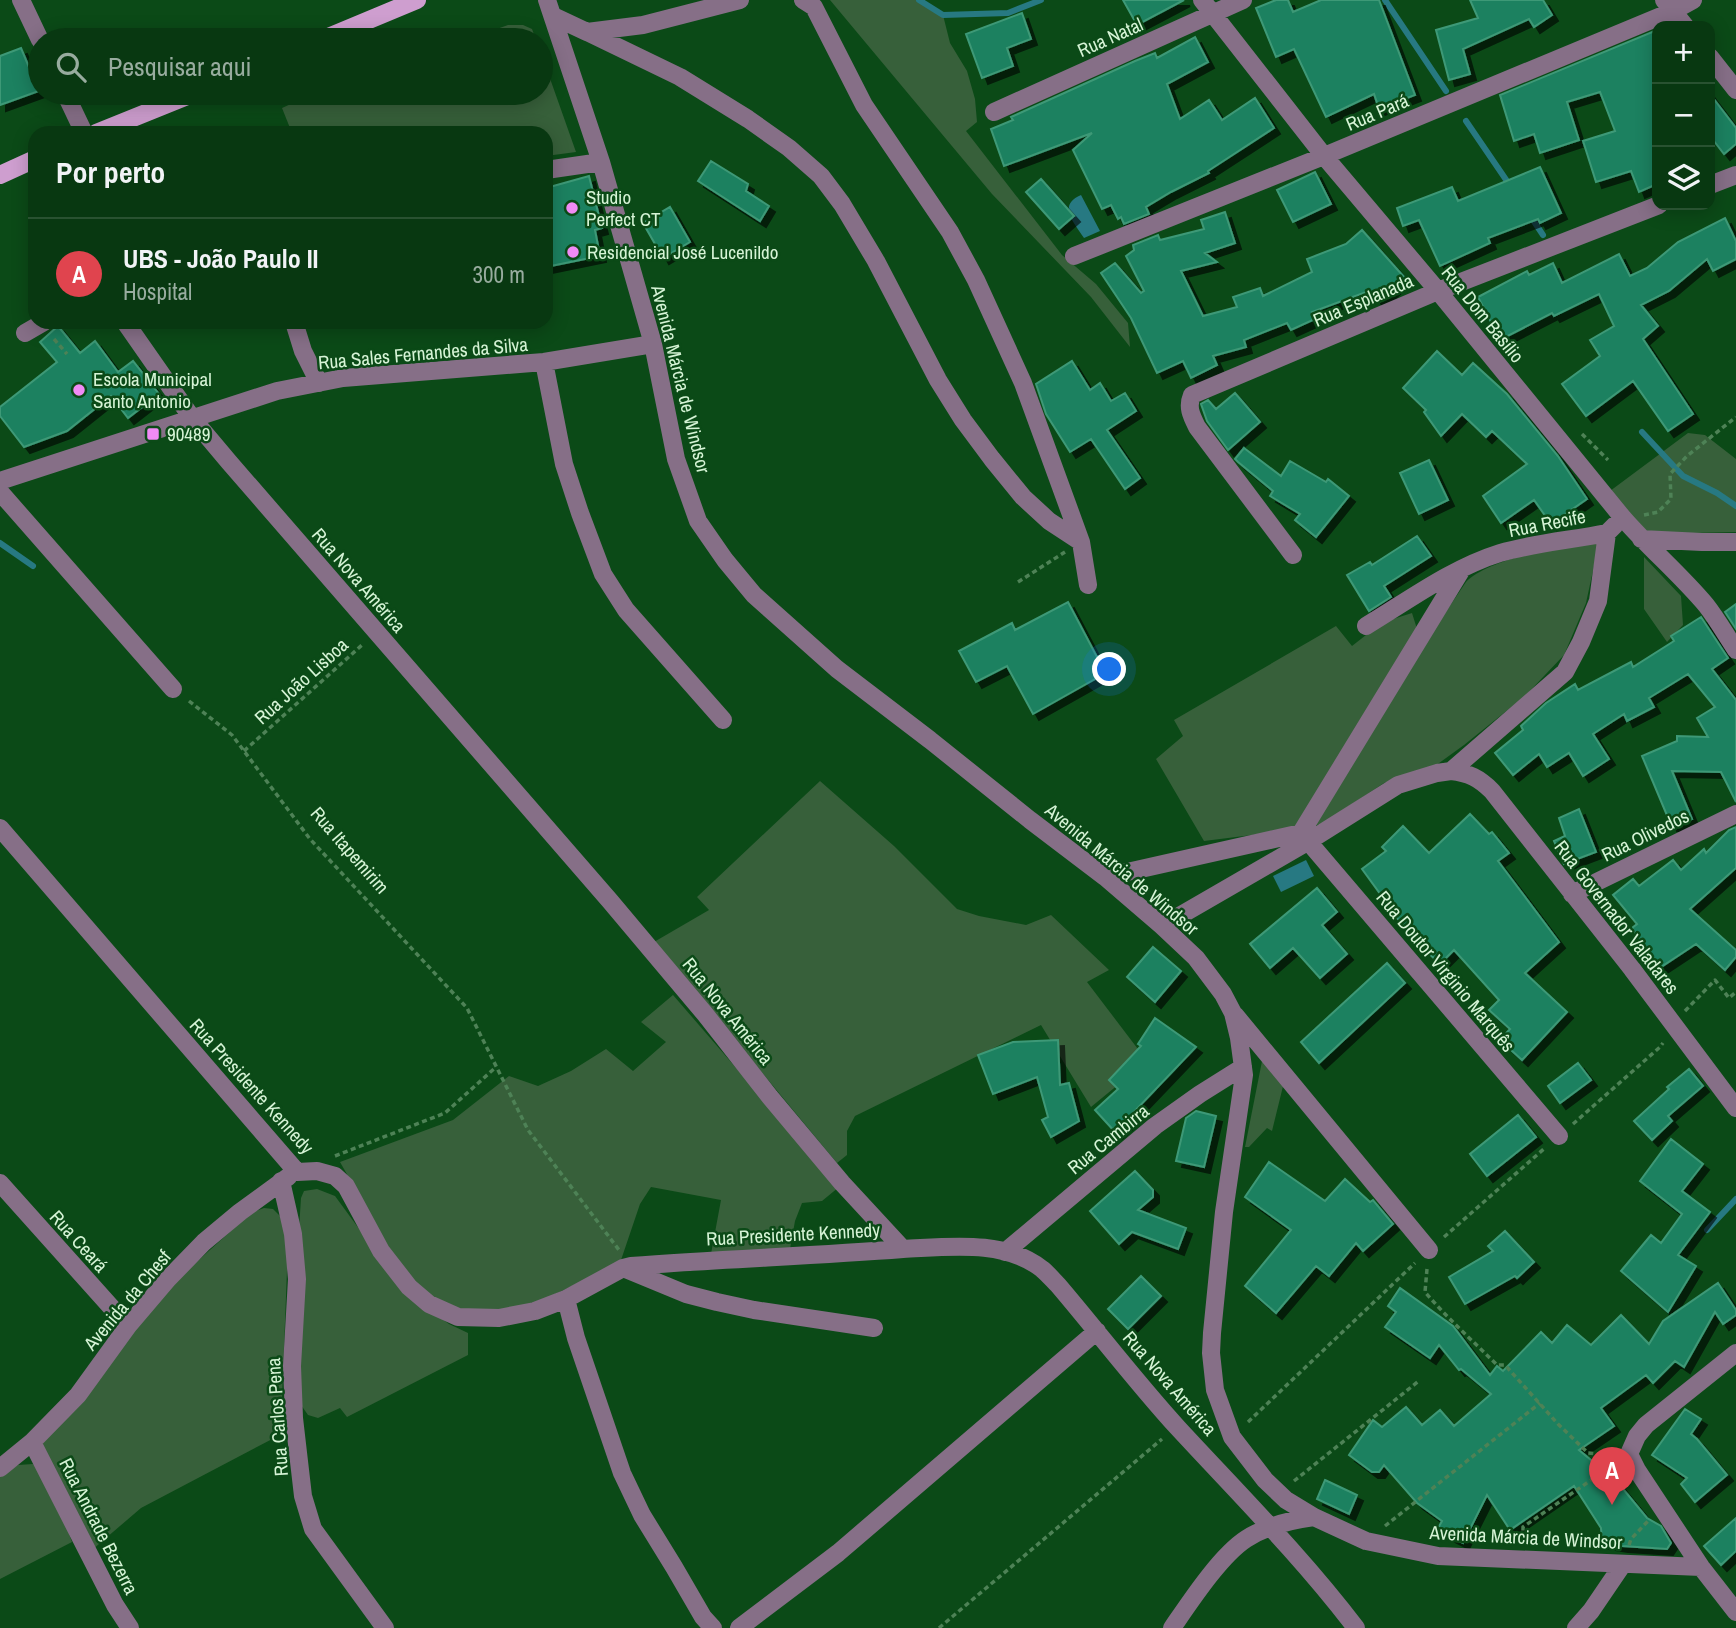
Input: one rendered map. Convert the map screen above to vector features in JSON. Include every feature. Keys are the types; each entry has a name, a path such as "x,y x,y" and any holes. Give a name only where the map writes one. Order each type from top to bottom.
{"main road":[{"path":"350,28 417,0"},
{"path":"113,126 165,105"},
{"path":"0,175 28,162"}],"street":[{"path":"21,0 34,28"},
{"path":"587,32 642,25 740,0"},
{"path":"803,0 814,7 864,105 950,232 976,280 1023,383 1081,542 1088,584"},
{"name":"Rua Natal","path":"994,112 1208,6 1243,0"},
{"name":"Rua Pará","path":"1074,256 1324,156 1669,5 1693,0"},
{"path":"1669,5 1681,21"},
{"name":"Rua Dom Basílio","path":"1208,6 1324,156 1623,518 1704,603 1736,650"},
{"path":"550,8 587,32 691,84 748,119 821,176 842,204 876,261 938,380 963,420 1023,497 1049,521 1081,542"},
{"name":"Avenida Márcia de Windsor","path":"550,8 601,162 653,344 676,459 698,521 754,595 837,669 1105,877 1163,926 1196,958 1223,994 1233,1013 1243,1068 1242,1093 1224,1212 1211,1353 1215,1390 1232,1437 1265,1480 1286,1500 1314,1517 1366,1541 1438,1556 1701,1567"},
{"path":"1715,63 1736,90"},
{"path":"71,105 81,126"},
{"path":"553,169 601,162"},
{"path":"1715,183 1736,175"},
{"name":"Rua Esplanada","path":"1293,555 1196,427 1189,412 1192,395 1438,291 1652,208"},
{"path":"25,333 32,329"},
{"name":"Rua Nova América","path":"130,329 192,418 610,901 842,1183 903,1249 976,1246 1005,1252 1030,1261 1043,1270 1177,1427 1226,1477 1325,1588 1356,1628"},
{"path":"296,329 303,351 319,383"},
{"name":"Rua Sales Fernandes da Silva","path":"0,481 277,391 343,378 544,362 653,344"},
{"path":"544,362 564,464 603,574 626,610 723,720"},
{"path":"0,492 173,689"},
{"name":"Rua Recife","path":"1366,626 1462,569 1499,554 1607,533 1623,518"},
{"path":"1163,926 1305,837 1398,785 1451,771 1565,671 1581,642 1598,601 1607,533"},
{"path":"1641,539 1736,541"},
{"path":"1105,877 1305,837 1462,569"},
{"name":"Rua Governador Valadares","path":"1451,771 1475,776 1492,791 1632,969 1736,1108"},
{"name":"Rua Olivedos","path":"1572,894 1736,814"},
{"name":"Rua Presidente Kennedy","path":"0,828 297,1171 317,1171 335,1176 346,1186 382,1251 409,1287 429,1304 458,1317 499,1318 535,1311 566,1299 627,1267 732,1258 806,1257 903,1249"},
{"name":"Rua Doutor Virginio Marquês","path":"1305,837 1559,1136"},
{"path":"1233,1013 1429,1250"},
{"name":"Rua Cambirra","path":"1005,1252 1155,1126 1243,1068"},
{"name":"Avenida da Chesf","path":"0,1468 32,1442 78,1395 128,1326 204,1242 297,1171"},
{"name":"Rua Carlos Pena","path":"281,1181 293,1234 297,1279 292,1366 303,1496 313,1530 385,1628"},
{"name":"Rua Ceará","path":"0,1183 128,1326"},
{"path":"627,1267 686,1294 717,1303 873,1328"},
{"path":"566,1299 576,1338 622,1473 642,1515 703,1617 713,1628"},
{"path":"739,1628 838,1553 1097,1331"},
{"path":"1736,1353 1646,1425 1637,1436 1629,1454 1701,1567 1736,1612"},
{"name":"Rua Andrade Bezerra","path":"32,1442 115,1605 130,1628"},
{"path":"1172,1628 1206,1581 1244,1540 1271,1527 1314,1517"},
{"path":"1576,1628 1591,1611 1623,1563"}],"path":[{"path":"1623,518 1658,512 1671,499 1670,474 1687,456 1736,417"},
{"path":"1018,582 1081,542"},
{"name":"Rua João Lisboa","path":"244,751 376,632"},
{"name":"Rua Itapemirim","path":"173,689 232,735 310,839 467,1008 527,1130 627,1267"},
{"path":"1673,1024 1715,981 1729,998 1736,992"},
{"path":"332,1157 445,1113 496,1067"},
{"path":"1429,1250 1424,1292 1447,1318 1497,1366 1505,1365 1588,1453 1629,1454"},
{"path":"1232,1437 1429,1250"},
{"path":"1278,1493 1420,1380"},
{"path":"1366,1541 1541,1402"},
{"path":"939,1628 1177,1427"},
{"path":"1524,1560 1522,1527 1629,1454"},
{"path":"1623,1563 1631,1539 1662,1507"}],"green space":[{"path":"830,0 919,0 943,15 950,43 967,71 975,99 977,122 966,131 1062,255 1096,284 1128,323 1130,347 1091,297 992,194"},
{"path":"523,25 530,28 500,28"},
{"path":"553,87 576,152 553,155 553,126 289,126 282,108 289,105 553,105"},
{"path":"1688,433 1705,435 1736,459 1736,532 1650,534 1640,529 1610,491"},
{"path":"1600,538 1586,603 1564,655 1525,696 1435,766 1384,783 1323,823 1309,828 1412,662 1466,582 1492,566 1510,560"},
{"path":"1644,557 1681,596 1683,625 1667,642 1644,609"},
{"path":"1412,613 1418,632 1293,830 1204,841 1156,759 1183,736 1174,720 1336,626 1352,646 1390,620"},
{"path":"820,781 894,846 957,909 1026,925 1051,915 1109,970 1087,982 1147,1061 1091,1107 1041,1025 855,1116 847,1131 847,1155 837,1163 654,942 709,910 697,897"},
{"path":"673,995 839,1187 822,1201 802,1203 795,1221 790,1249 711,1254 721,1200 651,1187 640,1204 620,1263 528,1307 461,1313 429,1300 408,1282 340,1162 453,1120 509,1076 538,1086 571,1071 606,1049 633,1071 666,1042 641,1022"},
{"path":"1265,1046 1287,1070 1272,1131 1267,1128 1249,1147 1245,1147"},
{"path":"317,1189 335,1196 398,1282 421,1304 449,1324 468,1333 468,1355 347,1417 340,1408 318,1418 308,1415 301,1405 301,1198 304,1191"},
{"path":"264,1208 273,1209 281,1217 288,1245 281,1424 278,1436 141,1508 92,1550 40,1447 150,1304 251,1213"},
{"path":"33,1464 53,1489 72,1542 0,1579 0,1476 18,1465"}],"water":[{"path":"1081,195 1100,231 1084,238 1072,220 1069,209 1074,199"},
{"path":"1306,860 1314,876 1281,892 1273,876"}],"building":[{"path":"1123,0 1184,0 1137,25"},
{"path":"1276,0 1288,0 1293,12 1321,0 1379,0 1415,95 1379,109 1374,94 1326,117 1294,49 1276,57 1256,8"},
{"path":"1470,0 1543,0 1552,15 1534,27 1529,19 1463,49 1470,74 1449,80 1436,30 1478,18"},
{"path":"1022,13 1031,39 1007,48 1013,66 982,78 966,34"},
{"path":"1652,32 1652,186 1639,192 1631,171 1596,182 1583,141 1615,131 1600,92 1567,102 1579,140 1540,153 1534,134 1514,141 1500,95"},
{"path":"1195,37 1208,62 1167,84 1180,119 1209,100 1222,120 1255,98 1274,128 1208,171 1209,173 1146,207 1149,214 1124,224 1121,217 1118,219 1111,205 1102,209 1073,150 1092,133 1004,166 991,129 1013,120 1011,117 1135,61 1155,53 1157,58"},
{"path":"21,48 28,65 28,95 0,105 0,56"},
{"path":"1715,101 1736,128 1736,144 1724,154 1715,142"},
{"path":"711,161 748,184 746,191 769,206 760,221 698,181"},
{"path":"1540,167 1561,213 1540,223 1538,219 1488,238 1490,243 1440,266 1419,220 1403,226 1397,208 1452,187 1458,201"},
{"path":"1315,172 1331,204 1293,222 1277,190"},
{"name":"Studio Perfect CT","path":"589,176 602,228 595,230 600,256 553,266 553,186"},
{"path":"1041,179 1074,216 1059,229 1026,192"},
{"path":"670,207 690,242 663,258 643,223"},
{"path":"1225,212 1235,243 1205,253 1217,262 1181,271 1203,316 1237,307 1233,297 1260,288 1263,296 1312,272 1307,259 1346,244 1362,230 1405,278 1379,302 1369,291 1312,312 1315,319 1291,330 1287,323 1244,340 1246,347 1213,356 1217,365 1191,378 1183,361 1157,373 1131,318 1101,273 1115,263 1141,293 1144,291 1126,256 1134,250 1133,245 1158,235 1160,240 1204,229 1201,220"},
{"path":"1725,218 1736,241 1736,259 1713,271 1707,259 1669,291 1641,305 1658,326 1643,339 1693,414 1668,431 1633,381 1586,416 1562,384 1600,356 1590,340 1614,326 1599,294 1554,316 1552,313 1500,340 1478,297 1527,271 1529,275 1553,263 1562,283 1619,254 1630,276 1647,268 1678,242"},
{"path":"55,329 60,329 80,353 95,341 118,372 133,361 159,394 128,418 111,396 67,431 24,447 0,416 0,407 57,362 40,342"},
{"path":"1437,351 1462,375 1473,363 1507,394 1558,456 1587,499 1551,524 1534,500 1501,523 1483,496 1527,464 1492,431 1486,437 1462,414 1441,436 1424,412 1426,410 1403,388"},
{"path":"1072,361 1090,390 1100,383 1111,401 1125,393 1136,411 1107,430 1140,478 1125,489 1091,439 1070,452 1046,414 1036,384"},
{"path":"1235,393 1260,422 1228,450 1207,421 1201,404 1208,400 1216,409"},
{"path":"1244,448 1281,476 1290,461 1326,482 1328,479 1349,496 1316,537 1295,520 1300,514 1270,496 1273,491 1235,459"},
{"path":"1429,460 1448,500 1419,514 1400,473"},
{"path":"1417,536 1431,556 1384,586 1391,597 1369,611 1347,575 1370,562 1372,565"},
{"path":"1068,602 1097,657 1107,654 1111,670 1033,714 1007,666 976,682 959,651 1012,623 1015,630"},
{"path":"1736,604 1736,629 1725,612"},
{"path":"1701,617 1728,658 1712,669 1736,700 1736,802 1721,772 1672,771 1692,819 1671,825 1642,756 1677,741 1677,736 1708,737 1697,718 1715,707 1688,674 1649,698 1654,707 1627,721 1624,714 1593,734 1609,759 1583,776 1569,753 1547,767 1539,754 1513,775 1495,753 1523,730 1521,726 1546,703 1575,684 1578,690 1631,662 1633,667 1674,641 1671,636"},
{"path":"1579,809 1596,852 1564,864 1554,841 1565,836 1559,818"},
{"path":"1470,814 1489,834 1492,832 1509,853 1498,861 1559,942 1525,973 1567,1012 1522,1060 1500,1040 1510,1029 1489,1010 1499,1000 1454,950 1440,964 1420,945 1396,917 1399,914 1362,869 1386,851 1382,847 1403,826 1429,853"},
{"path":"1736,827 1736,868 1690,909 1736,950 1736,957 1725,970 1696,944 1658,969 1632,928 1637,924 1613,895 1633,879 1639,886 1673,860 1681,870 1704,849 1706,853 1729,830"},
{"path":"1317,888 1337,912 1322,925 1347,954 1320,978 1293,948 1270,968 1250,944"},
{"path":"1153,947 1181,971 1155,1002 1127,977"},
{"path":"1387,963 1405,983 1319,1063 1301,1042"},
{"path":"1155,1018 1196,1047 1130,1116 1133,1118 1116,1133 1095,1110 1118,1089 1109,1080 1141,1046 1138,1044"},
{"path":"1058,1040 1060,1085 1069,1083 1079,1121 1051,1137 1042,1120 1048,1117 1037,1077 993,1094 978,1055 1013,1042"},
{"path":"1578,1063 1591,1080 1560,1103 1548,1086"},
{"path":"1689,1069 1703,1086 1668,1116 1672,1121 1652,1140 1634,1121"},
{"path":"1196,1111 1216,1116 1204,1167 1176,1161 1186,1118"},
{"path":"1518,1115 1536,1137 1487,1176 1470,1154"},
{"path":"1671,1139 1703,1164 1682,1191 1710,1212 1678,1255 1696,1266 1668,1312 1621,1271 1651,1235 1661,1243 1682,1214 1640,1181"},
{"path":"1269,1162 1325,1201 1345,1179 1370,1202 1373,1200 1393,1224 1363,1251 1356,1243 1329,1276 1316,1266 1276,1313 1245,1286 1291,1230 1245,1197"},
{"path":"1135,1171 1153,1190 1153,1197 1138,1210 1186,1228 1178,1249 1132,1232 1119,1244 1090,1211"},
{"path":"1505,1231 1534,1262 1517,1278 1515,1276 1465,1304 1449,1277 1493,1251 1488,1246"},
{"path":"1141,1276 1161,1296 1128,1329 1108,1309"},
{"path":"1718,1283 1736,1310 1736,1315 1723,1324 1715,1312 1684,1367 1675,1361 1653,1383 1646,1375 1601,1408 1614,1426 1579,1450 1610,1473 1647,1518 1661,1526 1671,1543 1667,1549 1602,1543 1601,1528 1574,1486 1510,1530 1487,1495 1463,1543 1437,1530 1442,1521 1417,1503 1384,1465 1379,1472 1372,1472 1349,1455 1373,1420 1382,1427 1406,1407 1422,1425 1440,1410 1454,1426 1491,1394 1459,1370 1439,1345 1430,1358 1385,1327 1396,1312 1388,1306 1400,1288 1453,1326 1490,1375 1497,1366 1503,1371 1541,1332 1552,1343 1567,1325 1591,1345 1621,1315 1649,1344 1663,1321"},
{"path":"1685,1409 1701,1419 1691,1434 1727,1475 1695,1502 1681,1484 1687,1478 1652,1455"},
{"path":"1325,1480 1357,1495 1349,1514 1317,1499"},
{"path":"1736,1518 1736,1551 1721,1565 1704,1546"}],"waterway":[{"path":"919,0 943,15 1008,13 1041,0"},
{"path":"1385,0 1446,91"},
{"path":"1466,121 1511,187"},
{"path":"1529,214 1543,235"},
{"path":"1642,432 1683,476 1736,506"},
{"path":"0,543 33,566"},
{"path":"1707,1230 1736,1199"}],"place":[{"name":"Studio Perfect CT","path":"572,208"},
{"name":"Residencial José Lucenildo","path":"573,252"},
{"name":"Escola Municipal Santo Antonio","path":"79,390"},
{"name":"90489","path":"153,434"},
{"name":"UBS - João Paulo II","path":"1612,1505"}]}
